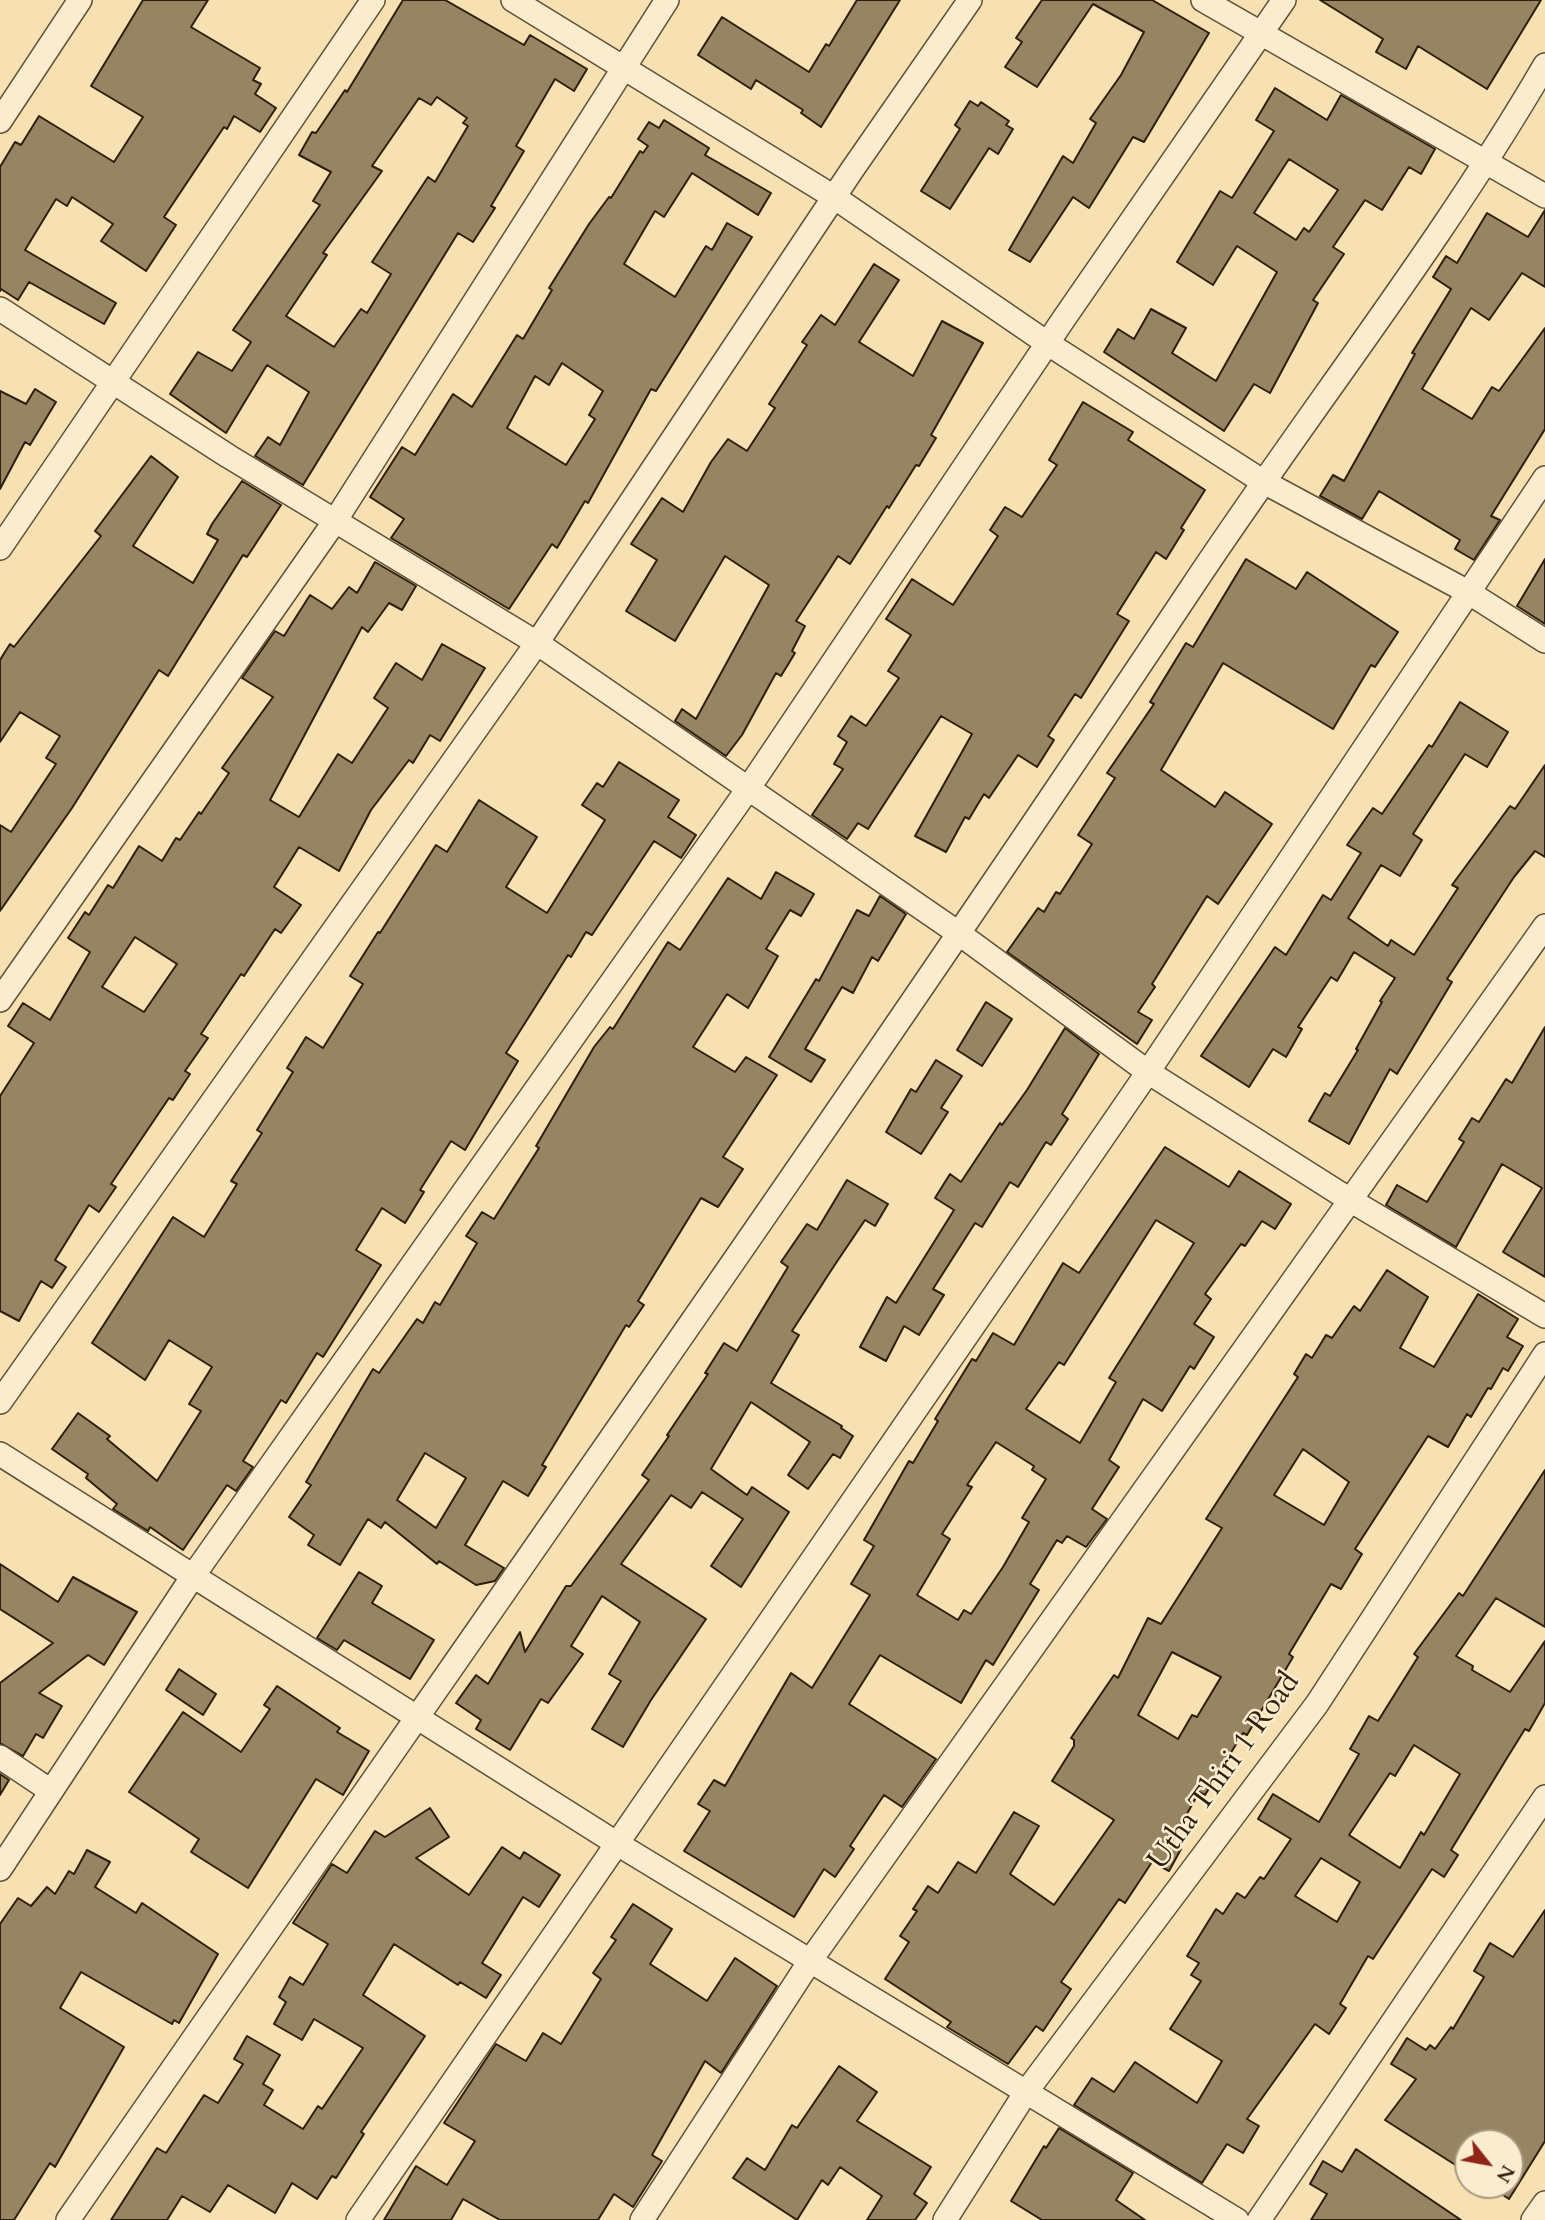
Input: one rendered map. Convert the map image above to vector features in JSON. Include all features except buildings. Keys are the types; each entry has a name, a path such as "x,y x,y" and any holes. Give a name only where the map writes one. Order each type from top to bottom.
{"street":[{"path":"0,121 80,0"},
{"path":"0,548 373,0"},
{"path":"513,0 834,197 1047,344 1262,481 1468,592 1545,641"},
{"path":"0,1000 335,521 667,0"},
{"path":"0,1402 537,643 834,197 970,0"},
{"path":"1203,0 1545,196"},
{"path":"0,1869 193,1576 748,789 1047,344 1283,0"},
{"path":"68,2220 961,935 1262,481 1488,163 1545,65"},
{"path":"0,309 335,521 537,643 961,935 1147,1072 1350,1200 1545,1316"},
{"path":"358,2220 1147,1072 1545,478"},
{"path":"642,2220 810,1961 1545,926"},
{"name":"Utha Thiri 1 Road","path":"945,2220 1026,2092 1317,1704 1545,1354"},
{"path":"0,1454 616,1843 1237,2220"},
{"path":"0,1757 51,1791"},
{"path":"1259,2220 1545,1797"},
{"path":"1533,2220 1545,2203"}]}
